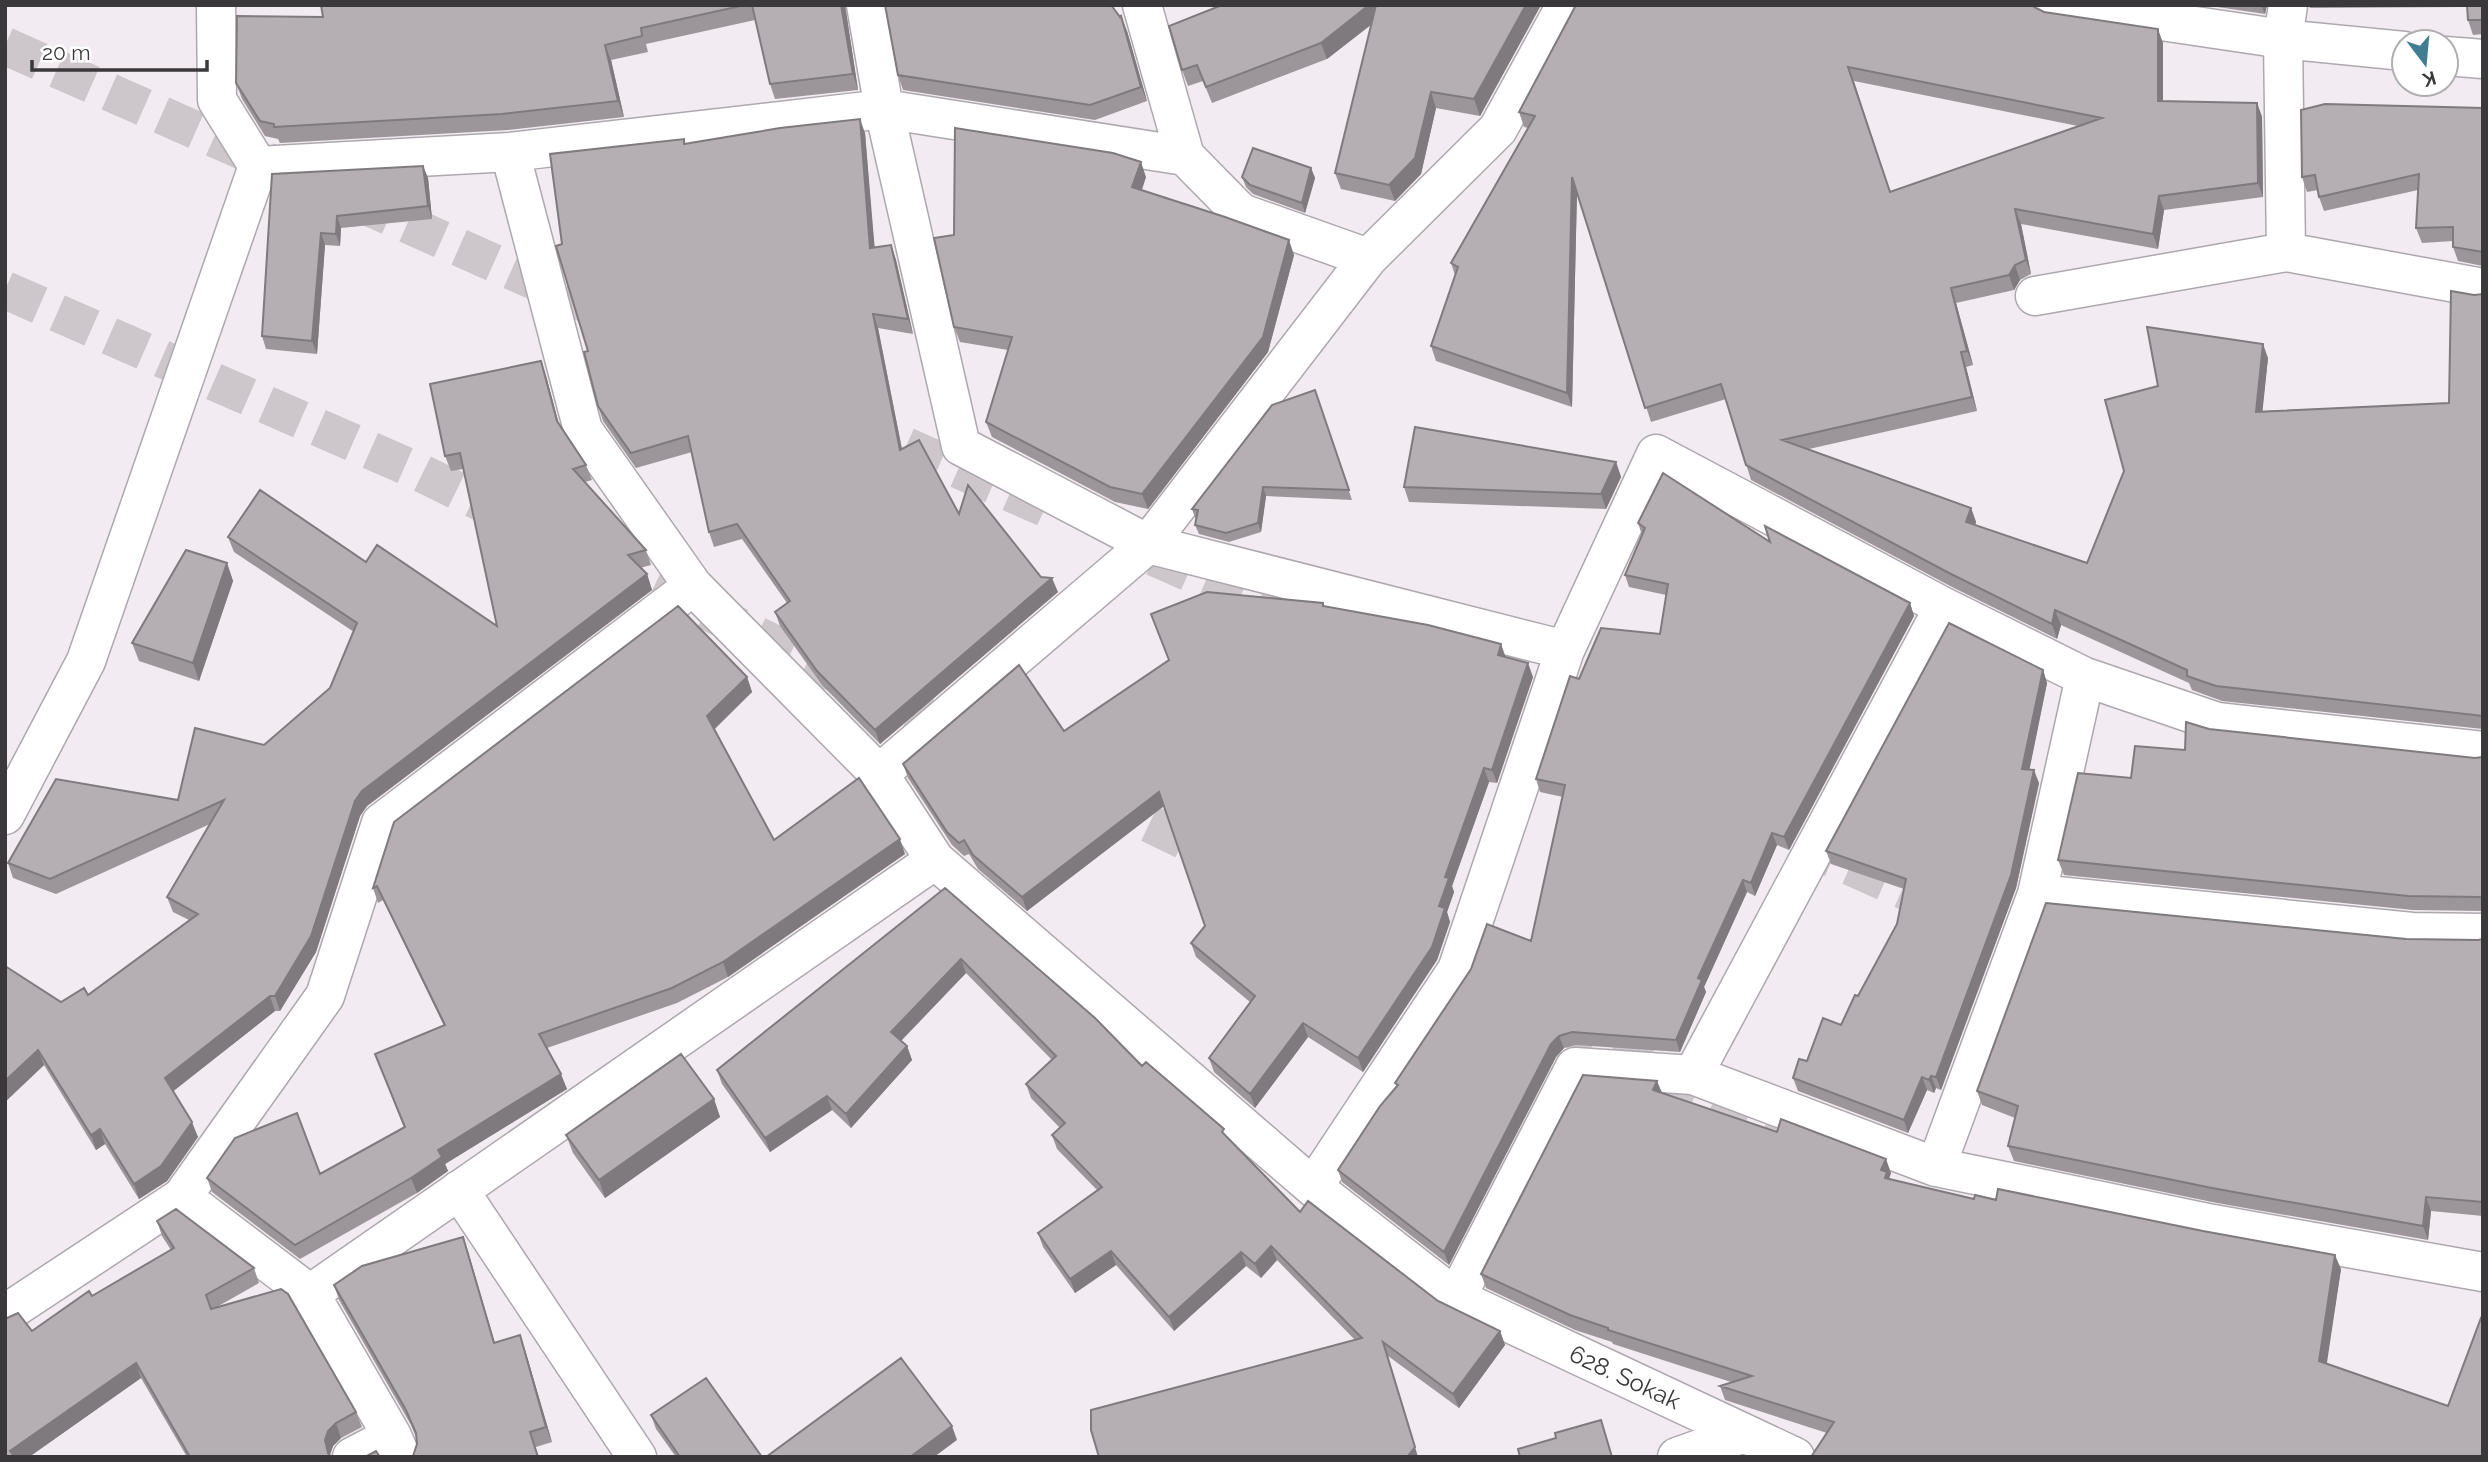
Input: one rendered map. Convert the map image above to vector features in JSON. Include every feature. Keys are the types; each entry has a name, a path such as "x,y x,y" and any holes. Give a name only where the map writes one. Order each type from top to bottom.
{"street":[{"path":"216,5 217,100 258,166"},
{"path":"866,5 884,108 961,446 1148,544 1565,650"},
{"path":"1142,5 1185,156 1241,213 1368,258"},
{"path":"879,774 1148,544 1368,258 1497,129 1566,5"},
{"path":"2053,5 2285,22 2390,48"},
{"path":"2285,22 2286,252"},
{"path":"2460,57 2483,59"},
{"path":"258,166 510,152 884,108 1185,156"},
{"name":"628. Sokak","path":"510,152 583,430 693,586 879,774 935,860 1314,1187 1455,1298 1794,1456"},
{"path":"5,815 86,661 258,166"},
{"path":"2035,296 2286,252 2483,288"},
{"path":"1314,1187 1457,970 1565,650 1657,454 1944,607 2085,677 2217,722 2483,751"},
{"path":"5,1314 183,1197 325,996 381,823 693,586"},
{"path":"1693,1075 1944,607"},
{"path":"1936,1167 2037,894 2085,677"},
{"path":"310,1294 935,860"},
{"path":"2037,894 2412,932 2483,933"},
{"path":"1455,1298 1575,1068 1693,1075 1936,1167 2213,1224 2483,1272"},
{"path":"459,1190 637,1457"},
{"path":"183,1197 310,1294 396,1446 352,1457"},
{"path":"1678,1457 1744,1433"}],"building":[{"path":"321,5 745,5 641,28 642,36 605,45 618,101 502,114 274,127 274,124 260,121 236,83 237,16 323,17"},
{"path":"752,5 841,5 853,74 770,84"},
{"path":"885,5 1111,5 1121,16 1141,87 1090,105 898,75"},
{"path":"1222,5 1369,5 1321,43 1206,87 1197,65 1182,70 1169,26"},
{"path":"1376,5 1526,5 1474,99 1431,92 1415,158 1389,185 1335,173"},
{"path":"1576,5 2032,5 2044,12 2158,29 2158,101 2257,103 2258,183 2159,196 2153,234 2015,209 2026,260 2015,265 2009,275 1951,288 1967,351 1961,352 1972,397 1782,440 1971,508 1966,522 2087,563 2124,471 2105,400 2158,386 2147,327 2263,344 2256,412 2449,403 2451,291 2483,294 2483,716 2216,686 2187,676 2187,670 2055,610 2052,624 1949,573 1746,465 1721,384 1645,408 1572,177 1567,393 1431,346 1458,267 1451,263 1535,116 1519,112","holes":["1848,67 2102,118 1890,192"]},
{"path":"2467,5 2483,5 2483,20 2468,20"},
{"path":"2325,104 2483,108 2483,252 2453,247 2453,227 2416,228 2419,174 2319,197 2315,175 2302,177 2301,110"},
{"path":"860,119 870,248 891,245 908,319 873,314 900,450 919,440 959,514 968,485 1041,577 1052,578 875,730 817,671 775,612 790,601 737,524 709,532 688,436 631,453 598,406 584,352 588,351 556,246 562,244 550,154 684,139 684,144 780,128"},
{"path":"955,128 1113,153 1141,162 1132,187 1289,240 1263,337 1142,494 1110,487 986,422 1012,337 954,327 934,238 954,235"},
{"path":"1253,148 1311,168 1302,203 1250,185 1242,177"},
{"path":"423,166 428,206 337,216 336,234 321,233 312,341 262,336 272,174"},
{"path":"541,361 557,421 586,465 573,469 646,550 628,555 647,574 362,791 355,801 311,936 275,996 270,996 165,1078 192,1122 161,1166 134,1184 100,1129 91,1135 38,1050 5,1081 5,966 61,1002 84,988 88,995 198,914 167,897 224,800 50,879 8,863 56,779 178,800 195,728 264,745 330,688 357,623 228,537 260,490 366,562 377,545 497,626 460,453 445,456 430,384"},
{"path":"1315,390 1349,490 1263,487 1258,523 1226,533 1195,525 1198,510 1192,509 1272,405"},
{"path":"1415,427 1616,462 1601,494 1404,487"},
{"path":"1663,473 1770,542 1765,526 1910,603 1784,837 1772,833 1751,883 1743,880 1698,978 1702,980 1676,1040 1572,1032 1559,1036 1551,1044 1444,1252 1338,1170 1380,1106 1398,1085 1395,1083 1471,969 1487,924 1531,941 1565,785 1536,779 1570,676 1579,679 1601,628 1660,634 1668,584 1625,575 1645,528 1638,523"},
{"path":"186,550 227,563 193,663 132,643"},
{"path":"1207,592 1323,603 1323,606 1428,625 1501,644 1498,655 1528,663 1492,770 1484,768 1445,877 1449,878 1439,906 1445,908 1432,947 1358,1058 1303,1023 1250,1094 1209,1058 1255,996 1191,943 1205,926 1159,792 1022,897 973,855 964,840 959,843 947,832 903,764 1019,665 1064,731 1169,660 1151,614"},
{"path":"678,606 747,677 707,716 774,840 859,778 900,839 723,962 672,988 539,1034 561,1074 438,1150 442,1157 411,1178 295,1245 207,1178 235,1138 297,1113 320,1174 405,1127 375,1054 445,1025 377,886 373,888 394,822"},
{"path":"1949,623 2043,670 2022,769 2034,770 2011,875 1936,1077 1931,1076 1929,1080 1922,1077 1904,1120 1793,1078 1799,1059 1807,1061 1823,1018 1841,1025 1855,995 1858,996 1897,924 1906,879 1826,851"},
{"path":"2186,722 2209,729 2483,757 2483,898 2408,896 2058,860 2078,773 2131,778 2135,746 2185,750"},
{"path":"945,888 1095,1018 1142,1066 1146,1062 1224,1129 1222,1132 1300,1212 1308,1201 1438,1301 1500,1331 1453,1394 1383,1342 1415,1447 1407,1457 1099,1457 1091,1430 1091,1410 1362,1338 1271,1246 1255,1264 1241,1252 1169,1317 1111,1251 1070,1279 1038,1233 1102,1187 1052,1135 1065,1123 1026,1084 1056,1056 961,959 891,1032 907,1046 846,1114 827,1096 765,1138 717,1070"},
{"path":"2046,903 2406,939 2483,939 2483,1202 2426,1197 2423,1226 2212,1188 2008,1146 2018,1106 1977,1091"},
{"path":"681,1054 714,1099 599,1180 566,1135"},
{"path":"1583,1075 1657,1081 1653,1090 1777,1132 1781,1119 1886,1159 1881,1170 1887,1172 1885,1178 1974,1199 1975,1195 1996,1200 1998,1189 2335,1255 2319,1361 2448,1406 2481,1318 2483,1319 2483,1457 1811,1457 1834,1422 1720,1386 1752,1376 1608,1330 1481,1274"},
{"path":"176,1209 254,1268 206,1295 211,1309 281,1289 288,1294 356,1412 336,1423 328,1431 325,1440 331,1457 190,1457 136,1363 10,1451 15,1457 5,1457 5,1319 18,1313 32,1331 89,1291 92,1296 174,1248 157,1221"},
{"path":"463,1237 494,1343 520,1335 546,1427 530,1432 538,1457 411,1457 417,1444 416,1433 406,1410 334,1285 362,1266"},
{"path":"901,1358 952,1426 910,1457 766,1457"},
{"path":"706,1378 762,1457 680,1457 651,1415"},
{"path":"1601,1420 1612,1457 1520,1457 1518,1449 1556,1438 1555,1433"},
{"path":"376,1451 380,1457 365,1457"}],"tunnel":[{"path":"5,46 268,162"},
{"path":"355,201 620,319"},
{"path":"5,290 413,469 517,520"},
{"path":"854,423 1045,508"},
{"path":"1154,557 1288,616"},
{"path":"603,561 968,737"},
{"path":"1098,799 1221,858"},
{"path":"1746,820 2049,955"},
{"path":"1561,1024 1825,1153"}]}
